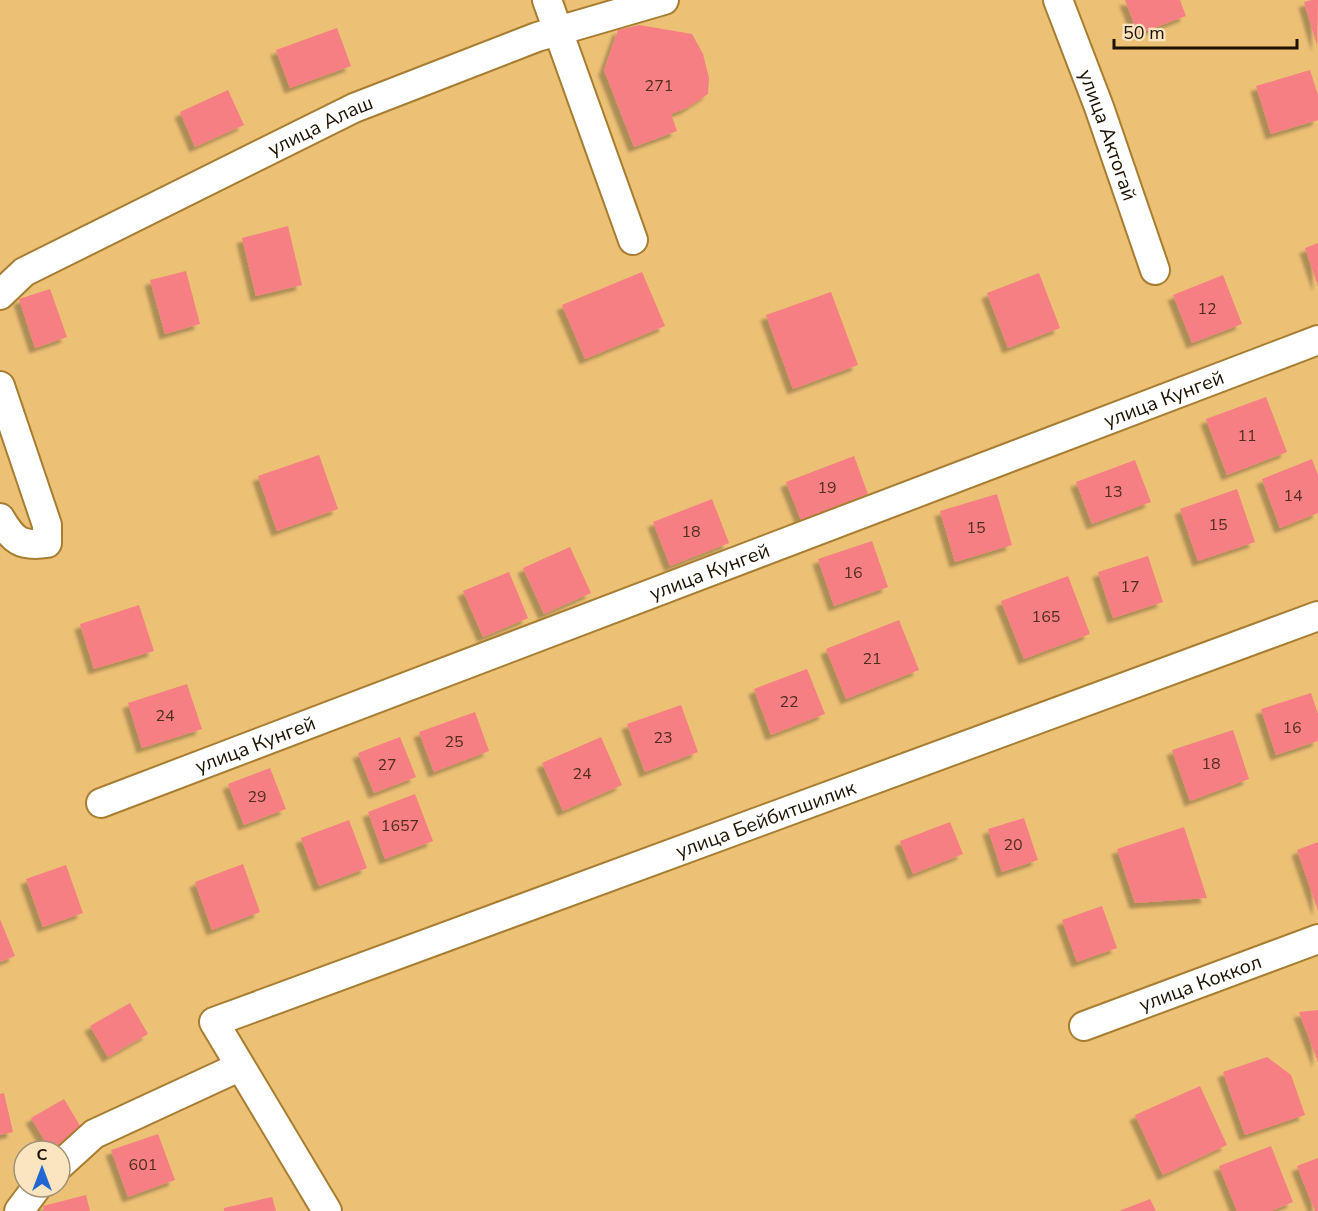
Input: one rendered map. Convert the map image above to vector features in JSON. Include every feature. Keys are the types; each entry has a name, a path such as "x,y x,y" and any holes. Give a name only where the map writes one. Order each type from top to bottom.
{"street":[{"path":"547,0 633,240"},
{"name":"улица Алаш","path":"0,295 24,272 354,108 537,37 664,0"},
{"name":"улица Актогай","path":"1058,0 1099,107 1155,270"},
{"name":"улица Кунгей","path":"101,803 1318,340"},
{"path":"0,386 47,525 47,543 30,546 12,537 0,518"},
{"name":"улица Бейбитшилик","path":"239,1066 214,1022 1318,616"},
{"name":"улица Коккол","path":"1084,1026 1318,939"},
{"path":"72,1154 94,1134 239,1066 327,1211"}],"building":[{"path":"1125,0 1180,0 1186,16 1138,34"},
{"path":"1318,0 1317,46 1304,2"},
{"path":"639,25 692,34 703,54 709,78 708,94 687,108 671,114 677,131 634,147 604,70 618,30"},
{"path":"337,28 351,66 290,88 276,50"},
{"path":"1310,70 1318,95 1318,120 1271,134 1256,86"},
{"path":"228,90 244,125 195,147 180,112"},
{"path":"288,226 302,285 256,296 242,238"},
{"path":"1318,243 1318,286 1305,248"},
{"path":"186,271 200,324 165,334 150,280"},
{"path":"642,272 665,326 585,359 562,305"},
{"path":"1039,273 1060,328 1008,348 987,293"},
{"path":"1223,275 1242,324 1192,343 1173,295"},
{"path":"50,289 67,337 35,348 19,299"},
{"path":"831,292 858,365 793,389 766,315"},
{"path":"1266,397 1287,452 1227,475 1206,419"},
{"path":"319,455 338,509 277,531 258,476"},
{"path":"854,456 868,494 801,520 786,482"},
{"path":"1312,459 1318,475 1318,513 1280,528 1262,479"},
{"path":"1135,460 1151,502 1092,524 1076,482"},
{"path":"1237,489 1255,542 1198,561 1180,509"},
{"path":"997,494 1012,545 955,562 940,511"},
{"path":"712,499 729,543 670,566 653,522"},
{"path":"872,541 888,587 834,606 818,559"},
{"path":"570,547 591,593 544,614 523,568"},
{"path":"1148,556 1163,602 1113,618 1098,572"},
{"path":"509,572 528,618 483,637 463,591"},
{"path":"1068,576 1090,634 1024,659 1001,601"},
{"path":"139,605 154,651 94,669 80,624"},
{"path":"899,620 919,670 846,699 826,649"},
{"path":"807,669 825,714 771,735 754,689"},
{"path":"187,684 202,729 142,748 128,703"},
{"path":"1311,693 1318,714 1318,741 1276,755 1261,709"},
{"path":"681,705 698,752 645,772 627,724"},
{"path":"475,712 489,751 434,772 419,732"},
{"path":"1233,730 1249,779 1190,801 1172,750"},
{"path":"400,737 416,777 374,793 358,753"},
{"path":"601,737 622,785 563,811 542,763"},
{"path":"270,768 286,809 244,825 228,784"},
{"path":"415,794 433,841 385,859 368,812"},
{"path":"1024,818 1038,860 1002,872 988,829"},
{"path":"349,820 367,868 319,886 301,838"},
{"path":"950,822 963,854 913,874 900,841"},
{"path":"1184,827 1207,898 1135,903 1117,849"},
{"path":"1318,842 1318,911 1297,850"},
{"path":"243,864 260,912 212,930 195,882"},
{"path":"66,865 83,913 43,927 26,879"},
{"path":"1102,906 1117,948 1077,962 1062,920"},
{"path":"0,919 15,956 0,962"},
{"path":"130,1003 148,1034 108,1057 90,1026"},
{"path":"1318,1010 1318,1062 1299,1012"},
{"path":"1267,1057 1291,1075 1305,1115 1245,1135 1223,1072"},
{"path":"1200,1086 1227,1145 1163,1175 1135,1115"},
{"path":"4,1093 13,1132 0,1135 0,1094"},
{"path":"64,1099 85,1134 72,1142 72,1139 44,1139 31,1118"},
{"path":"158,1134 175,1180 128,1197 111,1150"},
{"path":"1271,1146 1293,1202 1271,1211 1237,1211 1219,1166"},
{"path":"1318,1158 1318,1211 1315,1211 1297,1166"},
{"path":"86,1195 90,1211 44,1211 43,1206"},
{"path":"272,1197 276,1211 224,1211 224,1208"},
{"path":"1150,1199 1156,1211 1119,1211"}]}
